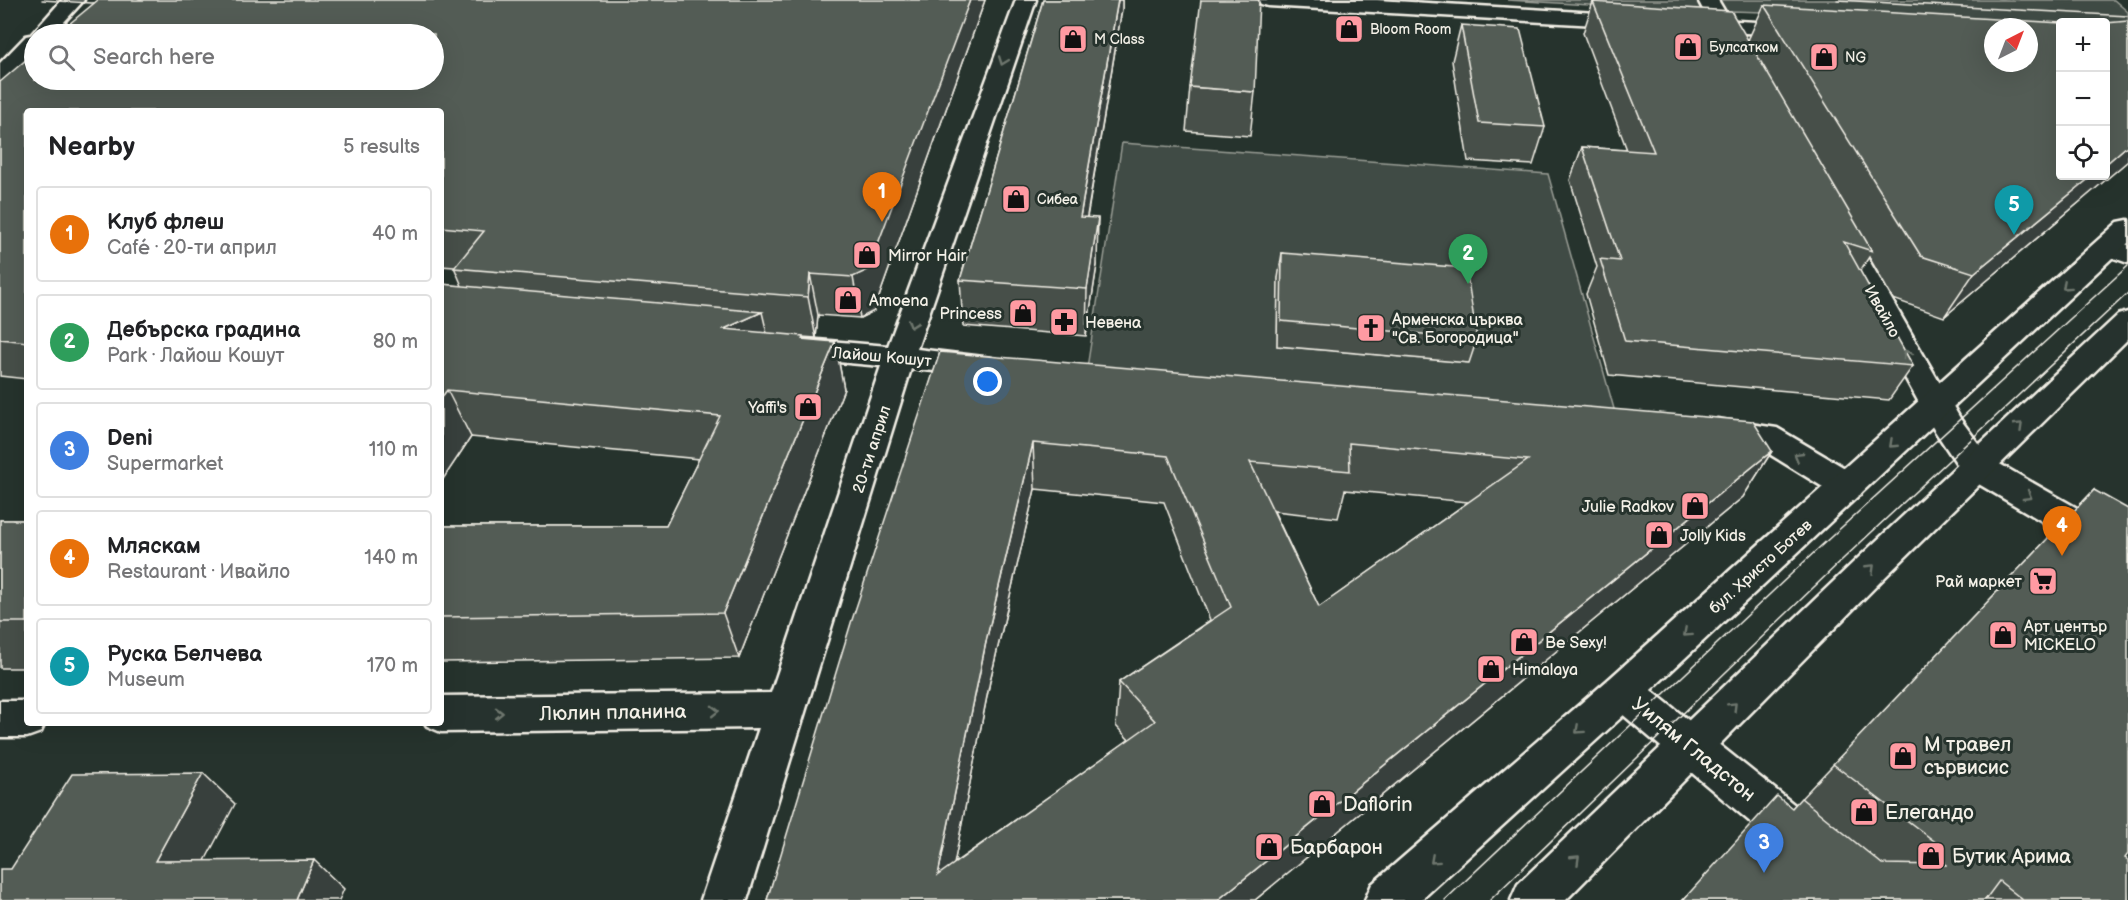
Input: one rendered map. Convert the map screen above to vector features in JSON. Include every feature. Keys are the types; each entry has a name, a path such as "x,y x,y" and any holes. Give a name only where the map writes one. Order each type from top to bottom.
{"street":[{"path":"51,24 74,0"},
{"name":"20-ти април","path":"724,900 900,358 986,107 1026,0"},
{"path":"1268,0 1651,22"},
{"path":"1708,0 1739,55"},
{"path":"1674,24 1815,31"},
{"path":"0,76 24,51"},
{"path":"0,86 24,69"},
{"name":"Ивайло","path":"1826,209 1936,405 1977,467 2128,554"},
{"name":"бул. Христо Ботев","path":"1388,900 1623,691 1936,405 2122,243"},
{"path":"1534,900 1692,747 1869,570 2128,322"},
{"name":"Лайош Кошут","path":"765,346 1012,368"},
{"path":"1694,429 1765,436 1848,486"},
{"name":"Уилям Гладстон","path":"1623,691 1833,864"},
{"name":"Люлин планина","path":"444,714 785,710"},
{"path":"0,719 24,719"}],"shaded area":[{"path":"1507,0 2114,0 2128,12 2128,31 2110,30 2110,18 2056,18 2056,28 2038,27 2038,18 1984,18 1984,26 1939,18 1732,11 1733,14"},
{"path":"1122,143 1548,174 1616,416 1087,368","holes":["1278,278 1469,363 1277,346"]}],"building":[{"path":"98,0 970,0 868,270 853,277 810,274 808,297 454,268 484,231 444,227 444,108 24,108 24,342 0,339 0,82 24,62 24,90 444,90 444,24 69,24"},
{"path":"1043,0 1118,0 1080,217 1098,218 1087,289 960,280"},
{"path":"1201,0 1259,0 1255,92 1190,87"},
{"path":"1593,2 1731,11 1872,251 1844,242 1913,366 1625,341 1600,259 1620,261 1582,147 1654,152"},
{"path":"1764,5 1984,18 1984,72 2038,72 2038,22 2056,23 2056,180 2087,180 1974,273 1921,256"},
{"path":"2128,21 2128,145 2110,161 2110,72 2110,23"},
{"path":"1461,25 1520,29 1545,127 1479,123"},
{"path":"1282,253 1466,268 1477,339 1281,321"},
{"path":"444,284 762,312 724,329 803,336 802,339 835,342 723,613 444,617 444,526 666,526 720,416 447,390 444,394"},
{"path":"940,352 1753,421 1772,451 1218,900 767,900 851,623","holes":["1033,443 1168,456 1231,607 1119,682 1155,721 938,875 987,637","1349,443 1528,460 1319,607 1250,462 1350,471"]},
{"path":"2094,490 2128,509 2128,854 2125,858 2128,860 2128,900 2023,900 1999,881 1985,900 1683,900 1777,796 1792,808 1801,798 1882,864 1946,865 1938,844 1833,764"},
{"path":"0,520 24,520 24,622 0,622"},
{"path":"203,773 155,861 314,860 297,900 0,900 0,869 11,869 72,774"}],"tram line":[{"path":"42,0 91,3 144,0"},
{"path":"1837,0 2128,16"},
{"path":"1445,900 1821,546 2128,266"},
{"path":"1490,900 1844,558 2128,293"}],"place":[{"name":"Bloom Room","path":"1349,29"},
{"name":"M Class","path":"1073,39"},
{"name":"Булсатком","path":"1688,47"},
{"name":"NG","path":"1824,57"},
{"name":"Сибеа","path":"1016,199"},
{"name":"Клуб флеш","path":"882,222"},
{"name":"Руска Белчева","path":"2014,235"},
{"name":"Mirror Hair","path":"867,255"},
{"name":"Дебърска градина","path":"1468,284"},
{"name":"Amoena","path":"848,300"},
{"name":"Princess","path":"1023,313"},
{"name":"Невена","path":"1064,322"},
{"name":"Арменска църква \"Св. Богородица\"","path":"1371,328"},
{"name":"Yaffi's","path":"808,407"},
{"name":"Julie Radkov","path":"1695,506"},
{"name":"Jolly Kids","path":"1659,535"},
{"name":"Мляскам","path":"2062,556"},
{"name":"Рай маркет","path":"2043,581"},
{"name":"Арт център MICKELO","path":"2003,635"},
{"name":"Be Sexy!","path":"1524,642"},
{"name":"Himalaya","path":"1491,669"},
{"name":"М травел сървисис","path":"1903,756"},
{"name":"Daflorin","path":"1322,804"},
{"name":"Елегандо","path":"1864,812"},
{"name":"Барбарон","path":"1269,847"},
{"name":"Бутик Арима","path":"1931,856"},
{"name":"Deni","path":"1764,873"}]}
